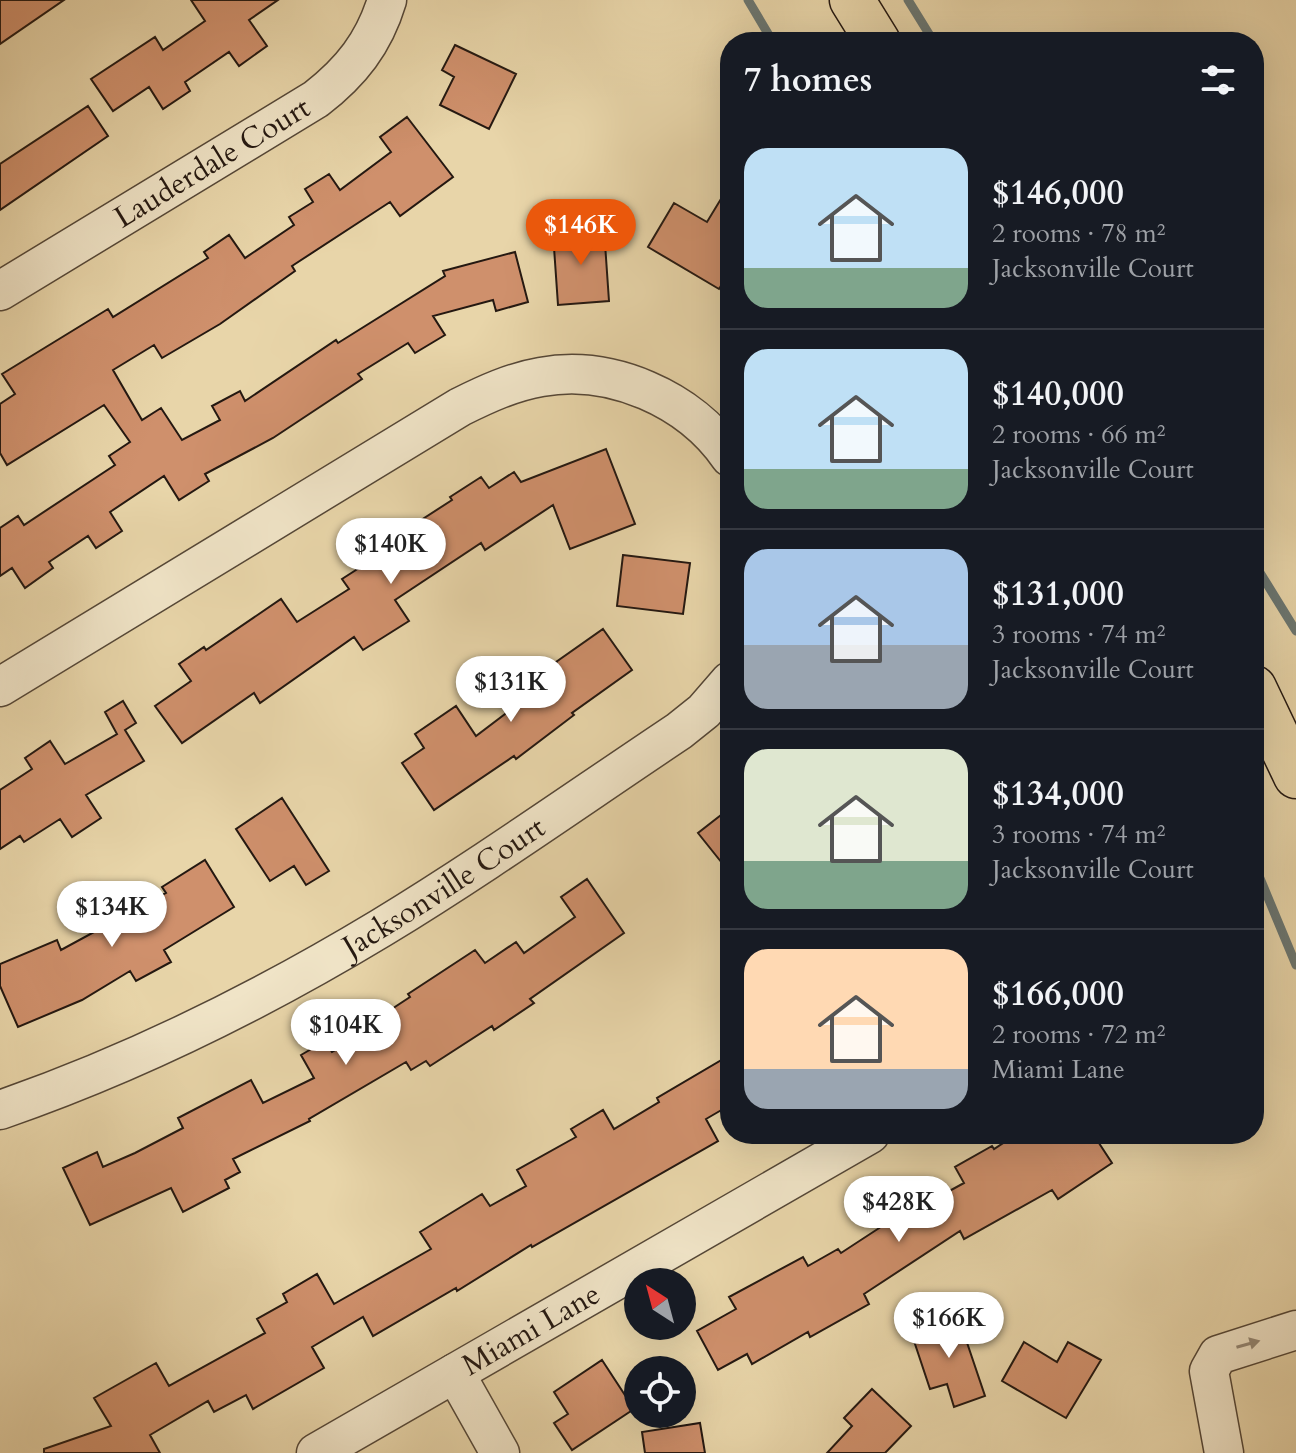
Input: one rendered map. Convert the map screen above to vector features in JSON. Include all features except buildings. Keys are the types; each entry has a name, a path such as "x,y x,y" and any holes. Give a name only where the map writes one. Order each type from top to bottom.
{"main road":[{"path":"852,0 872,32"},
{"path":"1264,709 1296,776"}],"street":[{"name":"Lauderdale Court","path":"0,291 316,99 355,64 370,43 387,0"},
{"path":"0,687 460,407 513,384 542,376 567,375 593,376 641,388 702,424 720,445"},
{"name":"Jacksonville Court","path":"0,1110 89,1077 215,1020 382,927 679,731 704,711 720,693"},
{"name":"Miami Lane","path":"316,1453 853,1144"},
{"path":"1224,1453 1209,1371 1218,1355 1296,1330"},
{"path":"455,1373 500,1453"}],"waterway":[{"path":"748,0 767,32"},
{"path":"908,0 928,32"},
{"path":"1264,579 1296,631"},
{"path":"1264,888 1296,965"}]}
